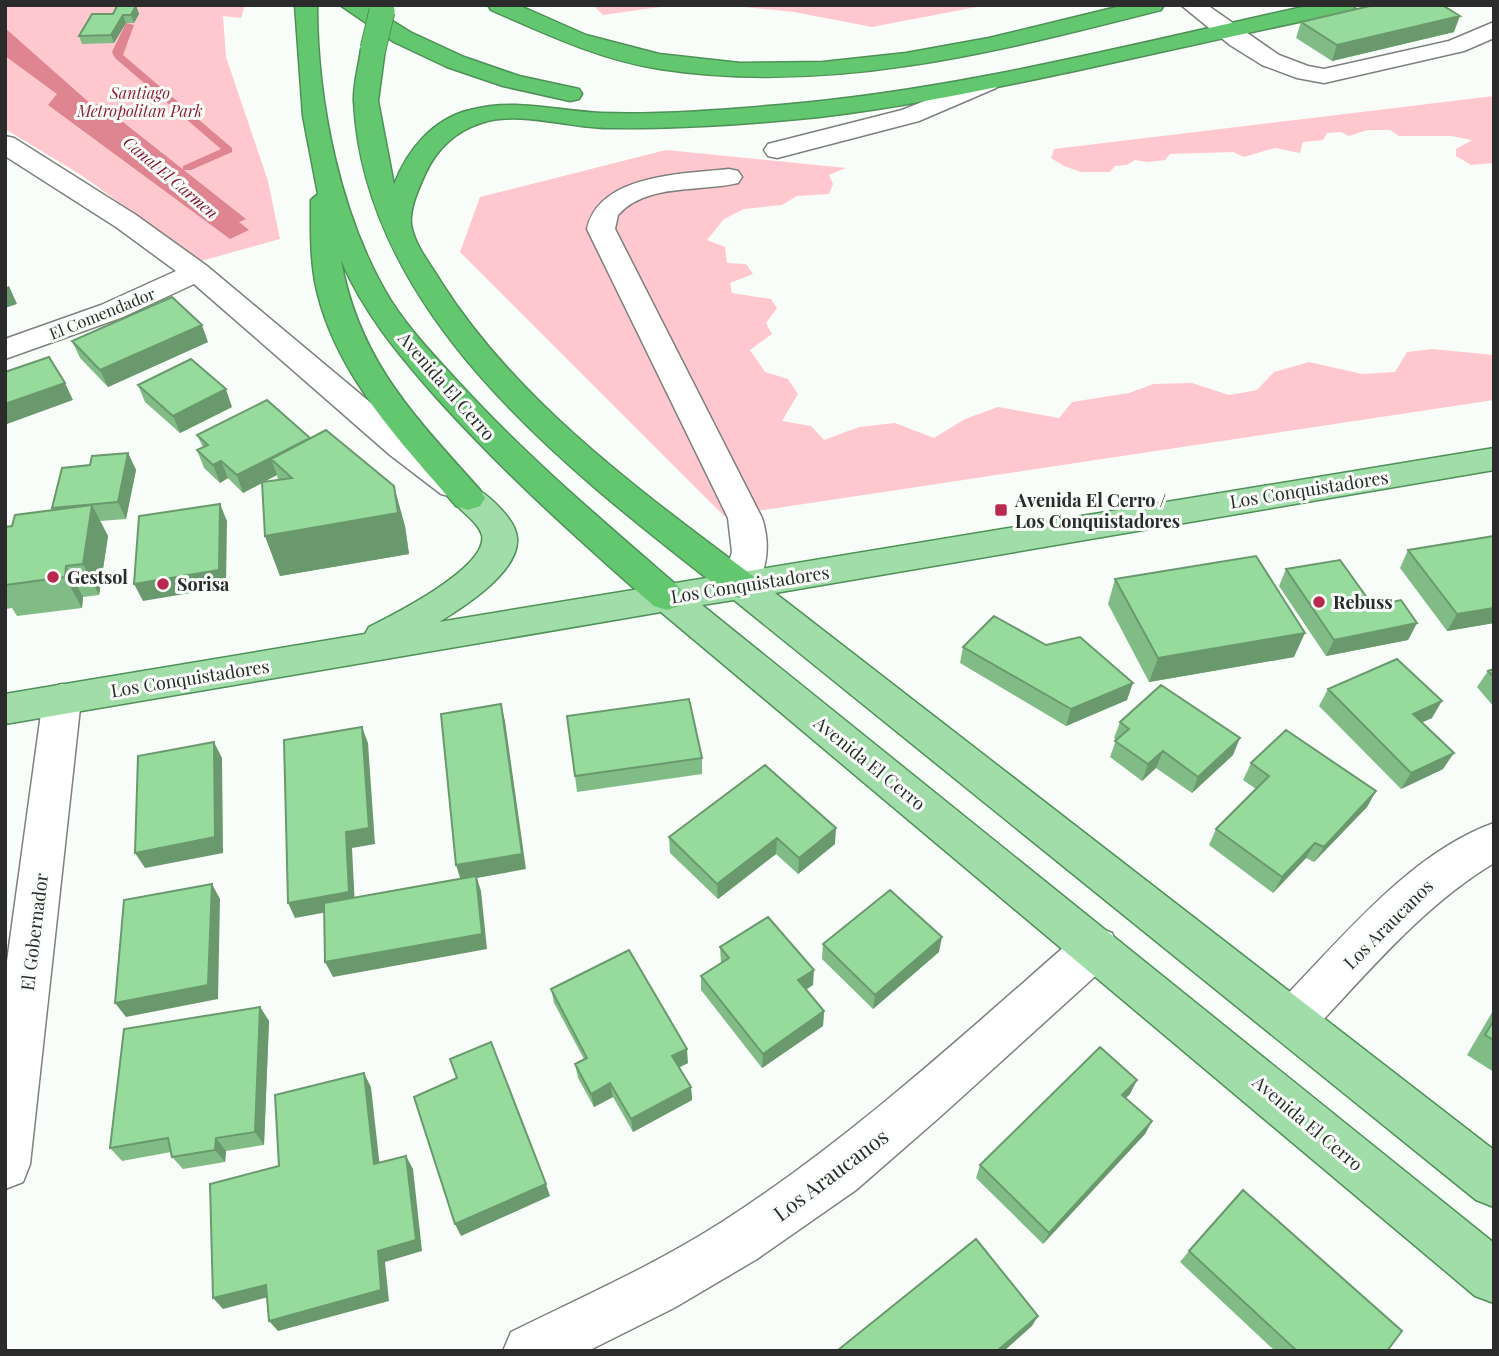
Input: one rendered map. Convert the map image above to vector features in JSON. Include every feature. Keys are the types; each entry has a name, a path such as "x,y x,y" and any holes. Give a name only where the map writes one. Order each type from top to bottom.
{"highway":[{"path":"306,5 305,29 315,121 326,180 323,231 325,261 336,313 348,341 383,398 468,498"},
{"path":"351,5 383,28 419,48 486,75 535,88 673,106 824,108"},
{"path":"499,5 537,26 619,54 712,69 768,72 857,67 929,57 1153,5"},
{"path":"396,226 403,194 416,163 436,139 470,117 519,111 582,120 730,118 924,96 1345,5"},
{"path":"383,8 373,49 366,100 375,169 396,226 439,301 470,344 509,388 588,464 647,514 740,585"},
{"name":"Avenida El Cerro","path":"326,180 370,288 423,363 508,454 667,597"}],"main road":[{"name":"Los Conquistadores","path":"5,709 1494,459"},
{"path":"357,650 441,603 482,572 497,556 500,538 498,529 468,498"},
{"path":"740,585 1494,1182"},
{"name":"Avenida El Cerro","path":"667,597 1096,947 1494,1277"}],"street":[{"path":"1192,5 1284,69 1306,75 1324,76 1456,46 1494,29"},
{"path":"777,150 901,120 946,104 986,83"},
{"path":"5,144 115,213 197,272 392,439 468,498"},
{"path":"729,177 667,185 626,195 605,212 601,229 745,518 752,542 748,566 740,585"},
{"name":"El Comendador","path":"5,350 112,311 197,272"},
{"name":"El Gobernador","path":"5,1164 62,699"},
{"name":"Los Araucanos","path":"1292,1021 1395,913 1425,886 1494,841"},
{"name":"Los Araucanos","path":"530,1351 655,1289 727,1248 838,1172 924,1100 1096,947"}],"green space":[{"name":"Santiago Metropolitan Park","path":"5,5 245,5 241,18 223,16 226,57 268,181 280,239 201,261 81,175 5,129"},
{"path":"593,5 987,5 872,27 794,12 734,6 667,6 603,15"},
{"path":"1494,96 1494,163 1471,165 1456,156 1456,149 1472,140 1451,136 1399,136 1390,130 1368,130 1349,136 1341,132 1327,133 1323,140 1303,142 1300,153 1275,148 1244,157 1233,152 1170,154 1165,160 1135,160 1127,165 1115,166 1110,172 1081,172 1051,158 1054,149"},
{"path":"666,150 846,168 829,175 833,184 829,194 797,196 782,205 744,209 724,219 707,240 725,247 727,263 746,264 753,274 730,283 732,293 771,299 777,308 766,323 772,334 750,350 765,372 788,379 798,394 782,421 811,426 824,440 859,427 895,423 934,438 965,419 998,407 1059,418 1072,402 1129,393 1153,384 1192,383 1229,395 1257,390 1274,372 1309,362 1362,374 1395,372 1407,352 1432,349 1494,355 1494,400 724,516 460,252 480,197"}],"water":[{"name":"Canal El Carmen","path":"5,28 92,105 100,104 246,219 239,222 249,230 230,239 48,105 57,94 5,56"}],"building":[{"path":"1374,5 1442,5 1460,16 1337,45 1301,22"},
{"path":"117,6 136,6 131,15 123,15 111,35 79,36 92,14 113,14"},
{"path":"172,297 202,325 100,370 72,341"},
{"path":"49,357 65,383 5,404 5,372"},
{"path":"191,359 226,389 173,416 138,385"},
{"path":"267,400 310,438 237,475 221,461 213,465 197,450 208,445 197,435"},
{"path":"326,430 394,486 398,513 265,536 262,482 292,478 271,459"},
{"path":"128,453 118,502 52,508 62,468 90,465 92,456"},
{"path":"220,504 219,570 134,584 139,516"},
{"path":"92,505 83,564 66,566 65,577 5,585 5,527 12,526 15,515"},
{"path":"1494,536 1494,608 1457,614 1408,550"},
{"path":"1256,556 1305,633 1158,658 1115,579"},
{"path":"1340,560 1373,606 1401,600 1417,623 1334,640 1286,569"},
{"path":"994,616 1046,645 1080,637 1133,683 1071,709 963,647"},
{"path":"1397,659 1442,701 1413,714 1454,753 1411,773 1328,689"},
{"path":"1161,685 1240,738 1198,777 1163,751 1148,764 1115,741 1129,729 1120,722"},
{"path":"689,699 702,758 575,776 567,716"},
{"path":"501,704 522,854 456,865 441,714"},
{"path":"362,727 369,828 346,832 349,892 288,903 284,740"},
{"path":"1286,730 1376,791 1324,847 1315,843 1282,877 1216,829 1269,776 1251,763"},
{"path":"214,742 215,837 135,853 138,756"},
{"path":"765,765 836,828 799,858 777,838 717,884 669,837"},
{"path":"476,876 482,934 325,962 324,903"},
{"path":"212,884 208,985 115,1003 124,900"},
{"path":"890,890 942,937 875,995 823,944"},
{"path":"768,917 814,970 798,980 824,1011 763,1054 701,976 729,958 720,947"},
{"path":"629,950 687,1049 672,1056 691,1087 631,1119 610,1083 591,1094 575,1064 587,1058 551,989"},
{"path":"260,1007 255,1132 216,1138 215,1150 172,1157 168,1138 110,1148 124,1029"},
{"path":"1494,1020 1494,1040 1485,1035"},
{"path":"491,1042 546,1184 455,1224 414,1097 457,1078 450,1059"},
{"path":"1100,1047 1137,1080 1122,1095 1152,1121 1049,1233 980,1165"},
{"path":"364,1073 374,1164 406,1156 416,1240 378,1251 381,1290 269,1321 266,1285 213,1298 210,1184 279,1166 275,1095"},
{"path":"1243,1190 1402,1331 1387,1351 1297,1351 1189,1251"},
{"path":"976,1239 1038,1316 997,1351 838,1350"}],"waterway":[{"name":"Canal El Carmen","path":"129,25 117,52 118,56 228,150 187,168"}],"place":[{"name":"Avenida El Cerro / Los Conquistadores","path":"1001,510"},
{"name":"Gestsol","path":"53,577"},
{"name":"Sorisa","path":"163,584"},
{"name":"Rebuss","path":"1319,602"}]}
